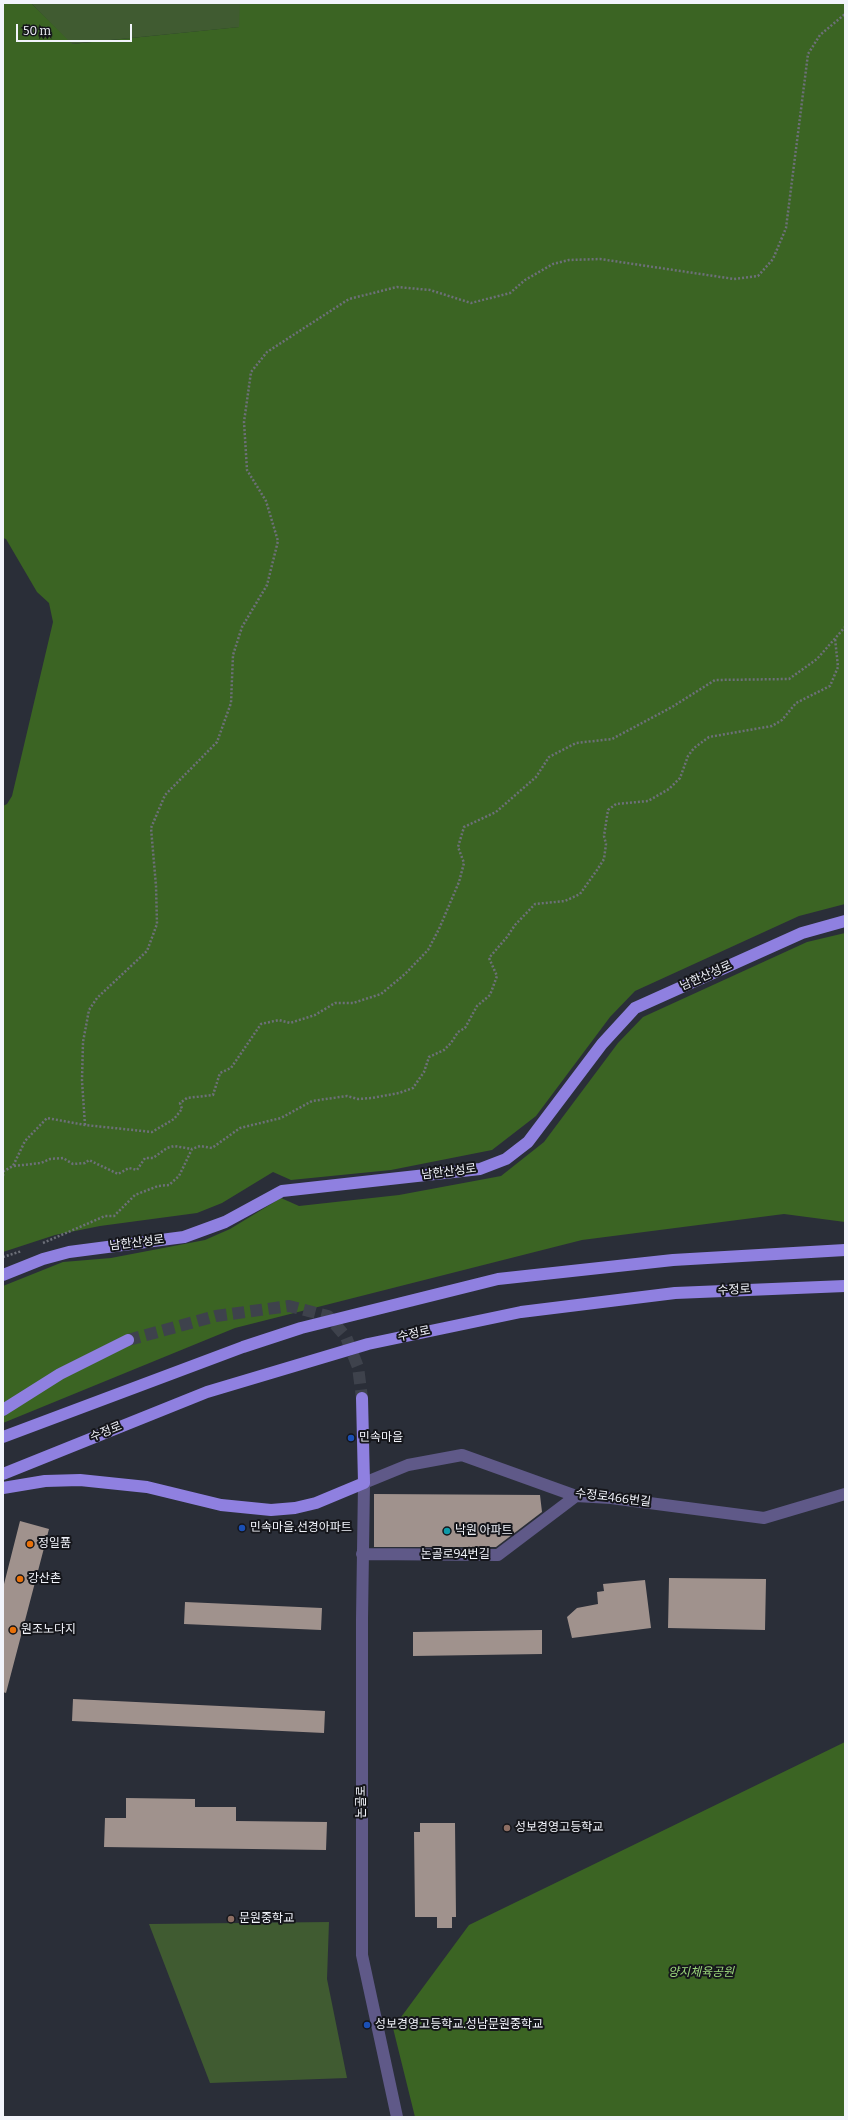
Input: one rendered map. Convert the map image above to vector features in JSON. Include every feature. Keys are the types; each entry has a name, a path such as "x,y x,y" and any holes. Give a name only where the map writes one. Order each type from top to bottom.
{"main road":[{"name":"남한산성로","path":"3,1275 43,1259 69,1252 184,1236 225,1222 282,1191 480,1169 506,1159 528,1142 602,1044 635,1008 802,933 845,921"},
{"path":"3,1437 243,1347 302,1328 498,1279 673,1260 845,1250"},
{"name":"수정로","path":"3,1474 207,1392 368,1344 521,1312 668,1294 809,1286 845,1286"},
{"path":"3,1410 60,1374 128,1340"},
{"path":"3,1488 45,1481 80,1480 147,1487 221,1505 271,1510 295,1508 316,1503 364,1483 362,1398"}],"street":[{"name":"수정로466번길","path":"364,1483 408,1465 462,1455 576,1496 611,1498 764,1518 845,1494"},
{"name":"논골로","path":"364,1483 362,1554 362,1955 397,2117"},
{"name":"논골로94번길","path":"362,1554 498,1555 576,1496"}],"path":[{"path":"85,1125 82,1081 83,1042 89,1010 97,998 148,951 157,924 156,886 151,828 165,795 217,742 231,703 233,655 242,627 267,585 278,541 266,501 247,470 244,422 250,372 267,352 349,299 397,287 430,290 471,303 510,293 525,280 553,264 569,260 600,258 734,279 758,276 773,258 786,228 808,54 820,35 845,14"},
{"path":"14,1166 25,1141 47,1118 85,1125 152,1132 174,1119 182,1109 180,1103 187,1098 213,1095 220,1073 231,1068 261,1024 279,1020 290,1023 315,1015 335,1003 353,1003 381,994 405,974 428,950 439,929 459,882 464,863 458,847 464,827 496,812 536,777 549,757 576,743 612,739 672,707 715,680 789,679 817,659 845,627"},
{"path":"3,1176 4,1171 14,1166 63,1158 73,1164 89,1160 118,1174 129,1168 137,1170 145,1158 154,1158 167,1148 174,1146 192,1149 200,1146 212,1148 240,1128 281,1118 312,1101 347,1096 358,1099 372,1098 399,1093 413,1088 424,1072 430,1057 444,1050 451,1043 458,1032 465,1028 477,1006 490,995 497,976 489,958 515,925 535,904 566,901 580,894 597,870 604,859 606,844 604,836 608,810 616,804 648,800 669,789 680,778 688,756 694,748 709,737 772,726 782,720 796,703 830,686 838,667 835,638"},
{"path":"36,1247 105,1216 114,1216 135,1195 158,1186 168,1184 179,1176 192,1149"},
{"path":"3,1257 29,1249"}],"green space":[{"path":"3,3 31,3 72,44 239,27 240,3 845,3 845,904 799,916 635,991 610,1017 536,1116 492,1150 391,1170 291,1180 273,1172 222,1203 197,1213 100,1226 55,1235 3,1252 3,806 7,804 12,796 53,622 49,603 37,592 6,539 3,538"},
{"path":"31,3 240,3 240,27 71,44"},
{"path":"845,933 845,1222 784,1214 582,1240 235,1328 3,1423 3,1286 63,1262 111,1258 205,1240 230,1229 281,1198 299,1206 399,1195 501,1176 544,1142 618,1043 643,1017 807,942"},
{"name":"양지체육공원","path":"845,1742 845,2117 415,2117 393,2028 469,1925"},
{"path":"329,1922 327,1979 347,2078 210,2083 149,1924"}],"building":[{"name":"낙원 아파트","path":"374,1494 540,1495 542,1512 496,1547 374,1547"},
{"path":"20,1521 49,1529 6,1693 3,1692 3,1588"},
{"path":"669,1578 766,1579 765,1630 668,1628"},
{"path":"645,1580 651,1628 572,1638 567,1617 577,1608 598,1604 597,1592 604,1591 603,1584"},
{"path":"185,1602 322,1608 321,1630 184,1624"},
{"path":"542,1630 542,1654 413,1656 413,1632"},
{"path":"73,1699 325,1711 324,1733 72,1721"},
{"path":"126,1798 195,1799 195,1807 236,1807 236,1821 327,1822 326,1850 104,1847 105,1818 126,1818"},
{"path":"420,1823 455,1823 456,1917 452,1917 452,1928 437,1928 437,1917 415,1917 414,1832 420,1832"}],"tunnel":[{"path":"128,1340 216,1316 289,1306 328,1316 346,1337 358,1367 362,1398"}],"place":[{"name":"민속마을","path":"351,1438"},
{"name":"민속마을.선경아파트","path":"242,1528"},
{"name":"낙원 아파트","path":"447,1531"},
{"name":"정일품","path":"30,1544"},
{"name":"강산촌","path":"20,1579"},
{"name":"원조노다지","path":"13,1630"},
{"name":"성보경영고등학교","path":"507,1828"},
{"name":"문원중학교","path":"231,1919"},
{"name":"성보경영고등학교.성남문원중학교","path":"367,2025"}]}
